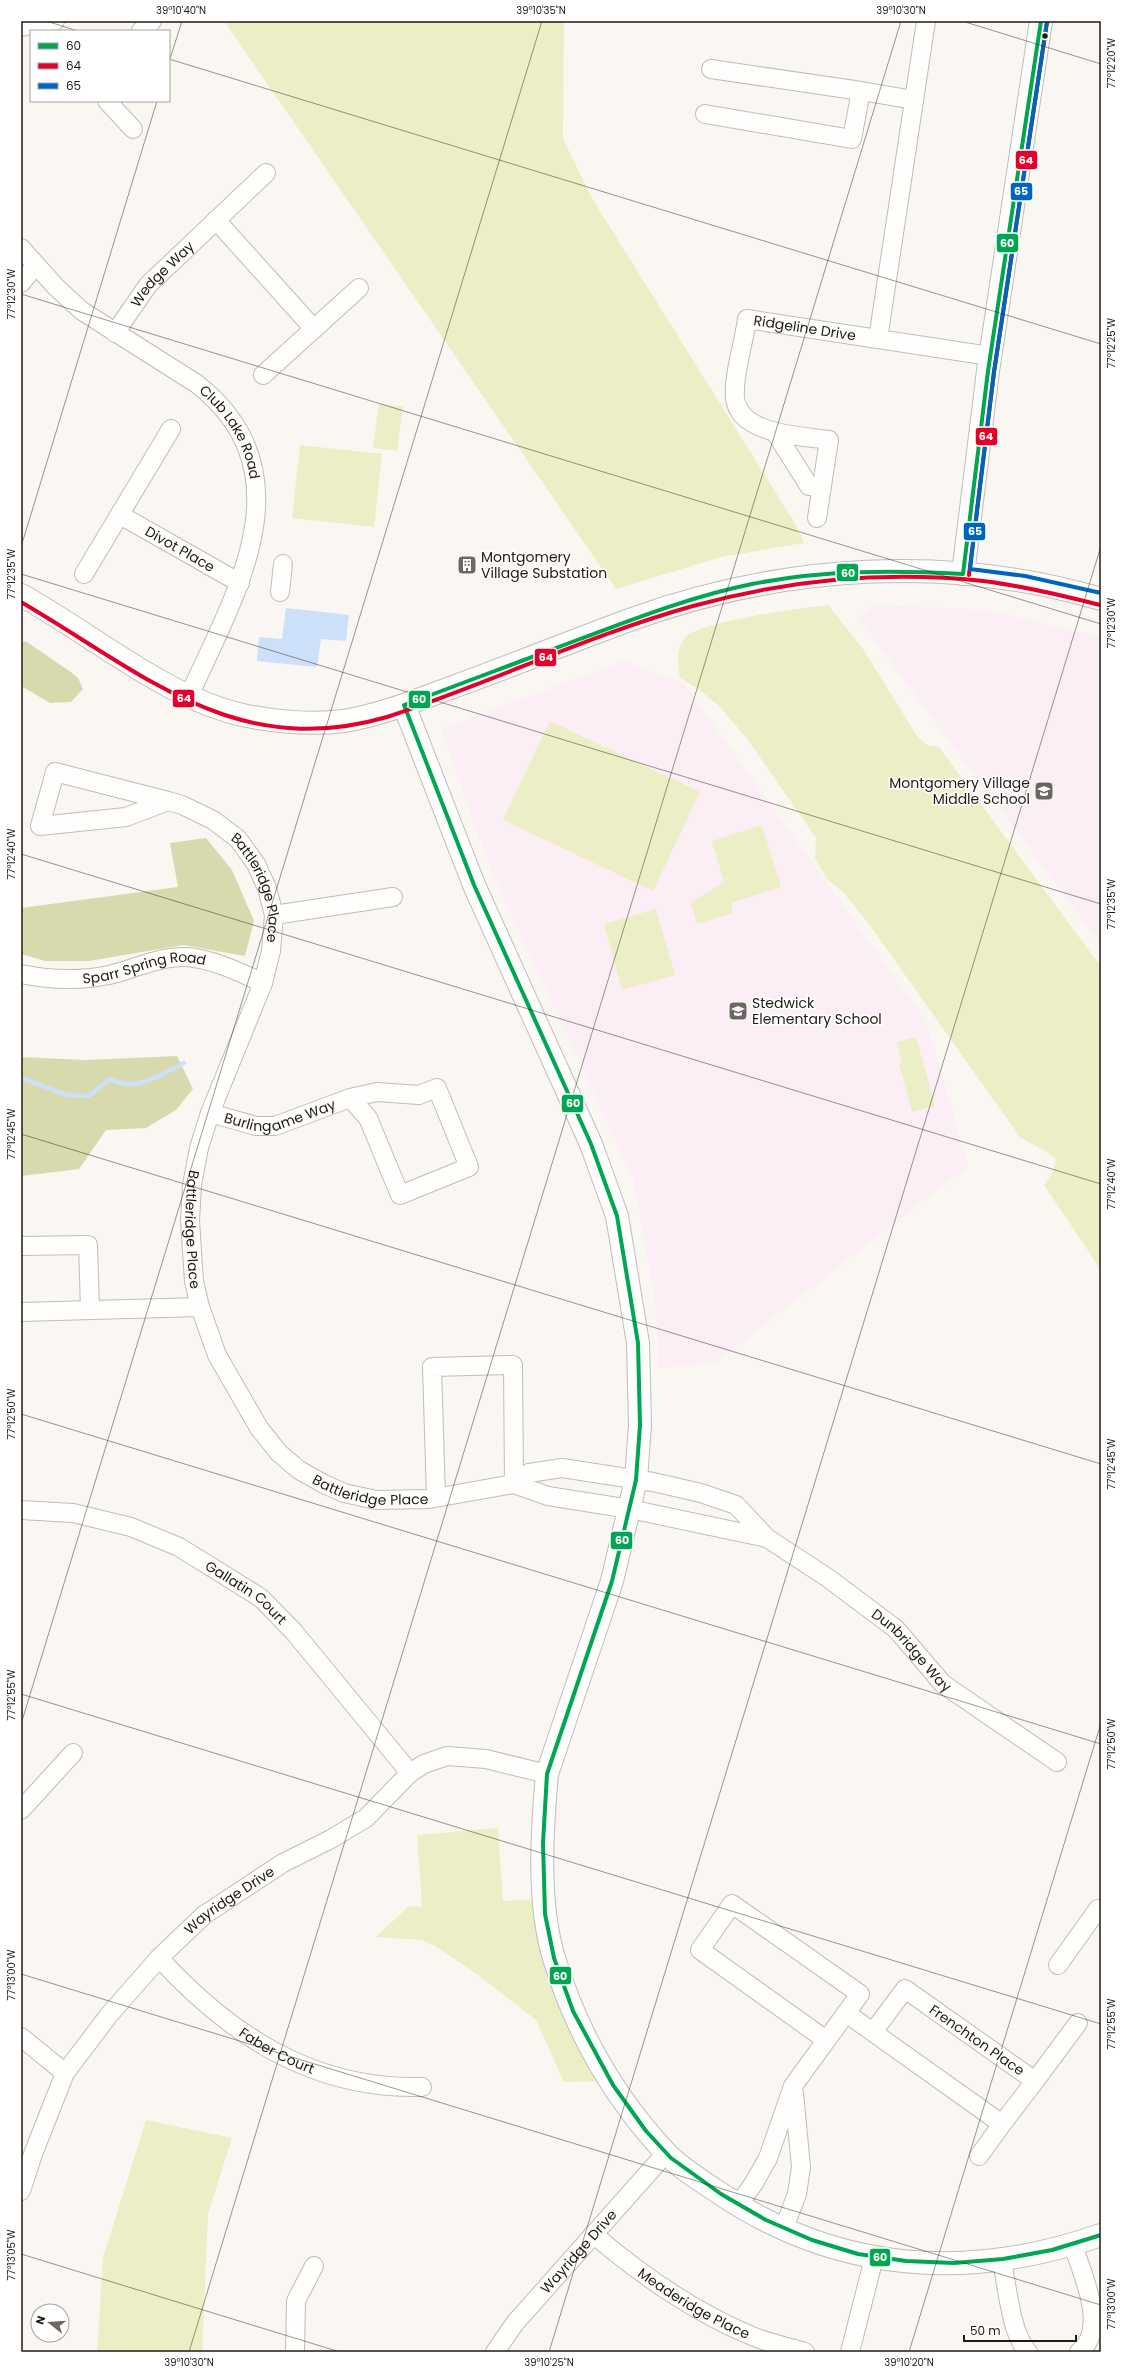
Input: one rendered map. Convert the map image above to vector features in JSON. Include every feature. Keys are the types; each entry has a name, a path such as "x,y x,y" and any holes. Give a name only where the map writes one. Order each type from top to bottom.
{"street":[{"path":"142,30 152,21"},
{"path":"878,339 926,21"},
{"path":"963,574 990,356 1041,21"},
{"path":"21,27 48,25"},
{"path":"711,69 914,100"},
{"path":"705,114 852,139 861,91"},
{"path":"108,102 133,129"},
{"name":"Wedge Way","path":"115,333 148,285 266,173"},
{"path":"216,220 314,329"},
{"name":"Club Lake Road","path":"21,248 71,302 115,333 197,384 212,396 222,406 242,438 254,470 256,506 252,537 240,583 189,696"},
{"path":"21,283 36,265"},
{"path":"263,375 359,288"},
{"name":"Ridgeline Drive","path":"822,487 829,440 775,432 761,428 750,420 739,408 736,401 736,388 747,319 990,356"},
{"path":"84,574 170,429"},
{"path":"775,432 809,486 822,487 817,518"},
{"name":"Divot Place","path":"120,514 240,583"},
{"path":"280,592 284,564"},
{"path":"21,595 189,696 246,716 303,723 342,721 371,715 404,705 634,619 723,591 782,580 848,572 905,571 963,574 1024,582 1101,599"},
{"path":"404,705 474,885 591,1144 617,1216 638,1343 640,1425 636,1480 612,1581 547,1774 541,1844 548,1929 554,1957 581,2032 606,2078 666,2153 738,2205 784,2228 819,2243 874,2258 909,2263 952,2265 1002,2260 1072,2245 1101,2235"},
{"name":"Battleridge Place","path":"168,801 126,817 40,826 55,772 168,801 182,805 213,820 238,839 256,864 267,888 274,915 271,951 264,983 210,1113 199,1148 192,1185 191,1232 194,1281 200,1307 217,1355 248,1411 279,1453 299,1470 344,1492 376,1500 401,1500 436,1497 514,1484 529,1473 562,1468 636,1480"},
{"path":"274,915 393,897"},
{"name":"Sparr Spring Road","path":"21,974 39,978 80,979 109,974 163,960 185,957 207,960 264,983"},
{"name":"Burlingame Way","path":"210,1113 256,1126 275,1126 350,1098 377,1092 419,1095 436,1088 469,1167 400,1195 368,1118 350,1098"},
{"path":"21,1246 88,1245 90,1310"},
{"path":"21,1312 200,1307"},
{"path":"436,1497 432,1367 513,1365 514,1484"},
{"name":"Dunbridge Way","path":"636,1480 701,1493 736,1506 767,1538 828,1578 896,1629 943,1684 1057,1762"},
{"name":"Battleridge Place","path":"514,1484 548,1496 630,1509"},
{"name":"Dunbridge Way","path":"630,1509 767,1538"},
{"name":"Gallatin Court","path":"21,1510 73,1512 131,1527 179,1547 261,1598 294,1632 410,1773"},
{"path":"21,1810 73,1753"},
{"name":"Wayridge Drive","path":"21,2191 33,2154 65,2073 109,2015 159,1958 210,1911 283,1863 331,1839 366,1818 410,1773 424,1764 447,1756 486,1759 547,1774"},
{"path":"738,2205 754,2183 768,2158 793,2086 860,1994 732,1904 700,1950 826,2040"},
{"path":"1058,1965 1100,1909"},
{"name":"Faber Court","path":"159,1958 186,1987 215,2013 247,2036 284,2058 344,2079 395,2087 422,2087"},
{"name":"Frenchton Place","path":"873,2032 905,1989 1035,2081 979,2156"},
{"path":"846,2012 1002,2124"},
{"path":"1035,2081 1078,2022"},
{"path":"21,2037 65,2073"},
{"path":"784,2228 797,2194 801,2167 793,2086"},
{"name":"Wayridge Drive","path":"495,2352 515,2323 666,2153"},
{"name":"Meaderidge Place","path":"593,2234 626,2262 671,2293 722,2323 754,2337 805,2352"},
{"path":"1072,2245 1094,2320 1092,2336 1079,2352"},
{"path":"850,2352 874,2258"},
{"path":"1002,2260 1017,2333 1022,2346 1028,2352"},
{"path":"295,2352 296,2301 314,2266"}],"shaded area":[{"name":"Montgomery Village Middle School","path":"874,605 986,610 1101,637 1101,945 858,618"},
{"name":"Stedwick Elementary School","path":"624,661 684,684 926,1021 968,1166 716,1362 659,1368 655,1298 633,1178 490,868 441,729"}],"green space":[{"path":"224,21 564,21 563,139 593,200 796,525 804,543 721,557 616,589"},
{"path":"379,404 403,407 397,451 373,448"},
{"path":"300,445 382,454 374,527 292,518"},
{"path":"828,605 863,649 917,736 927,745 939,747 1101,967 1101,1270 1044,1185 1053,1172 1056,1159 1047,1152 1020,1137 871,927 844,893 828,880 815,859 816,838 746,737 718,705 698,689 680,678 678,657 680,646 686,637 695,631 753,616"},
{"path":"21,641 27,642 78,678 83,689 71,702 50,703 21,686"},
{"path":"550,721 700,792 653,891 503,820"},
{"path":"762,825 781,887 731,903 733,913 697,924 691,903 724,882 712,841"},
{"path":"206,838 232,870 254,921 245,956 183,945 89,961 45,961 21,954 21,908 178,887 170,843"},
{"path":"656,909 675,975 622,990 604,924"},
{"path":"916,1037 935,1106 912,1112 899,1063 902,1062 897,1042"},
{"path":"177,1056 193,1089 176,1110 146,1128 106,1130 79,1169 21,1176 21,1057 85,1060"},
{"path":"498,1828 503,1901 545,1899 605,2081 564,2082 536,2020 478,1975 438,1948 422,1940 376,1937 409,1906 422,1907 417,1835"},
{"path":"146,2120 232,2138 208,2214 202,2352 97,2352 103,2258"}],"water":[{"path":"286,608 349,615 346,641 321,639 317,667 257,661 259,637 282,639"}],"waterway":[{"path":"21,1078 67,1095 89,1096 110,1079 120,1083 139,1083 148,1081 184,1063"}],"transit line":[{"name":"60","path":"1041,21 988,371 963,574 858,572 778,579 730,589 686,601 643,616 404,705 474,885 591,1144 617,1216 638,1343 640,1425 636,1480 612,1581 547,1774 543,1843 545,1914 554,1958 573,2011 613,2085 646,2131 671,2158 721,2194 766,2220 812,2240 858,2254 906,2261 954,2263 1003,2259 1052,2250 1101,2235"},
{"name":"64","path":"969,575 994,372 1047,22"},
{"name":"65","path":"1047,22 994,372 970,569 1025,576 1101,593"},
{"name":"64","path":"21,602 150,681 193,703 237,719 283,728 333,728 387,717 654,618 729,597 801,584 874,578 947,578 1013,585 1100,605"}],"place":[{"name":"Montgomery Village Substation","path":"467,565"},
{"name":"Montgomery Village Middle School","path":"1044,791"},
{"name":"Stedwick Elementary School","path":"738,1011"}]}
